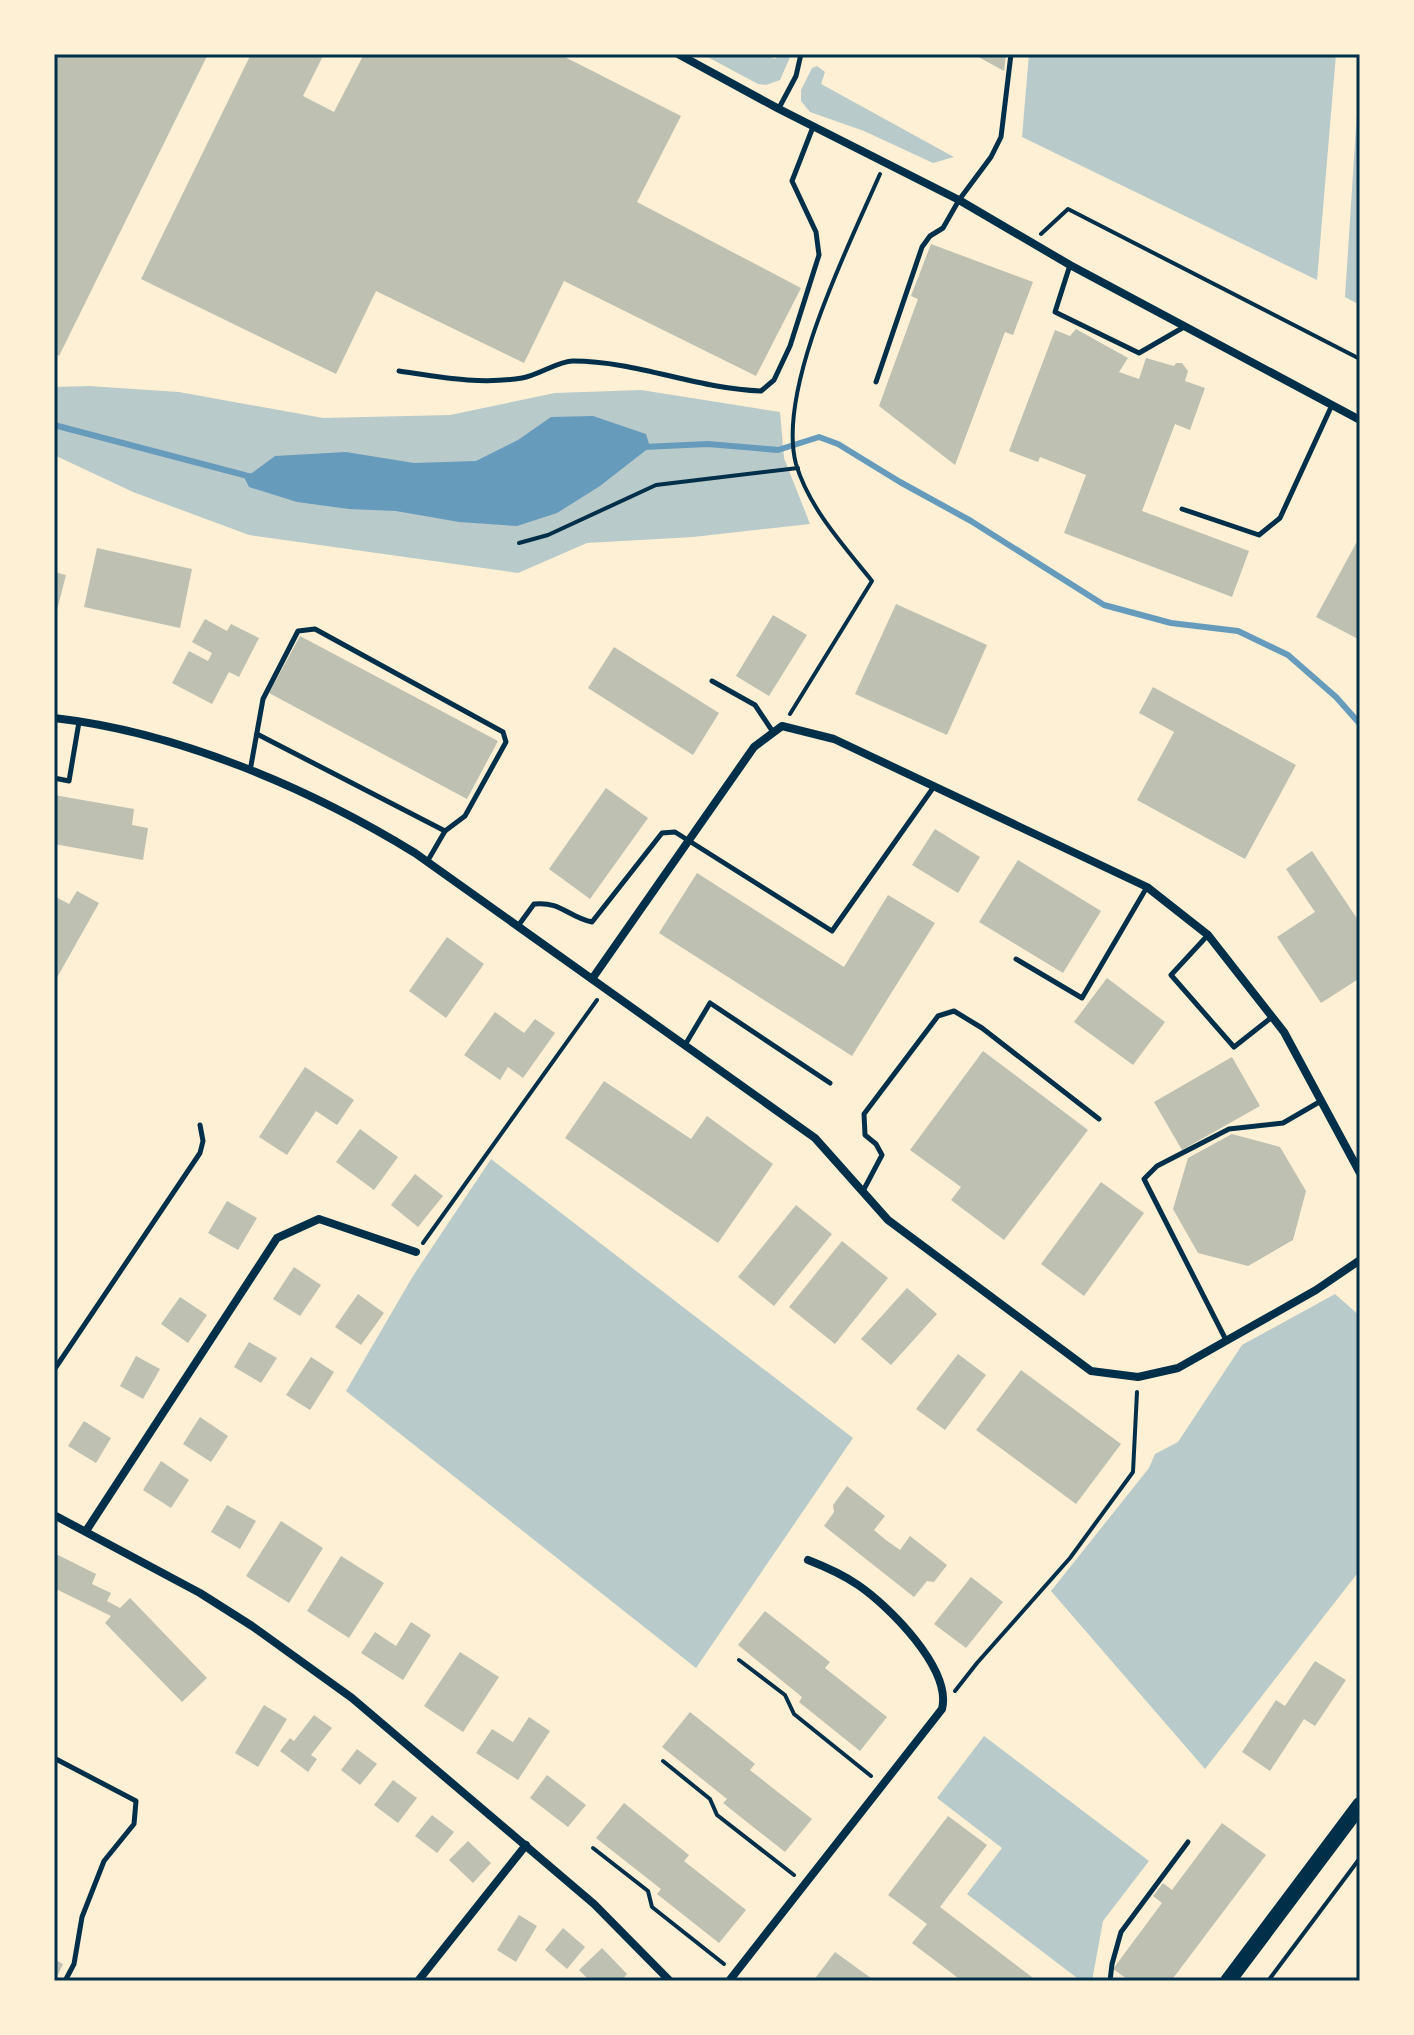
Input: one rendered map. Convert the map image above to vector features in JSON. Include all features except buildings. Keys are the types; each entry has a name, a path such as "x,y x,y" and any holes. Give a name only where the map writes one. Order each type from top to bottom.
{"main road":[{"path":"1228,1981 1360,1805"}],"street":[{"path":"678,54 959,200 1070,265 1360,420"},
{"path":"54,718 98,723 200,752 364,822 427,862 815,1138 888,1220 1091,1371 1138,1377 1178,1368 1316,1290 1360,1260"},
{"path":"592,979 754,747 782,726 834,739 1147,887 1208,935 1284,1032 1360,1173"},
{"path":"86,1531 277,1238 319,1219 416,1252"},
{"path":"54,1515 200,1593 302,1661 399,1735 594,1904 670,1981"},
{"path":"732,1977 942,1709 944,1688 938,1673 897,1621 860,1586 834,1570 808,1560"},
{"path":"418,1981 526,1845"}],"lane":[{"path":"876,382 922,247 930,236 943,228 1001,137 1011,54"},
{"path":"779,109 796,76 800,56"},
{"path":"399,371 476,382 540,374 568,360 612,362 707,384 761,391 774,380 790,346 819,255 816,232 792,181 814,126"},
{"path":"1070,265 1055,312 1139,353 1184,327"},
{"path":"1182,509 1259,535 1280,518 1332,405"},
{"path":"250,772 263,699 298,631 315,629 503,732 506,742 465,816 445,831 427,862"},
{"path":"712,681 755,705 773,733"},
{"path":"54,778 69,781 80,721"},
{"path":"257,734 445,831"},
{"path":"518,926 534,904 549,903 592,922 662,833 675,832 832,931 933,788"},
{"path":"1016,959 1082,998 1147,887"},
{"path":"1208,935 1171,975 1234,1047 1272,1017"},
{"path":"685,1045 710,1003 830,1083"},
{"path":"863,1192 882,1155 876,1144 865,1135 864,1114 938,1016 954,1011 982,1028 1099,1119"},
{"path":"1227,1341 1144,1179 1157,1166 1229,1129 1283,1123 1321,1101"},
{"path":"54,1370 200,1153 203,1141 200,1125"},
{"path":"54,1758 136,1801 134,1824 104,1861 82,1917 74,1964 65,1981"},
{"path":"1110,1981 1121,1932 1188,1842"}],"path":[{"path":"782,726 872,581 824,521 798,468 793,430 808,351 828,294 885,162"},
{"path":"1032,242 1068,209 1360,359"},
{"path":"519,543 548,535 656,485 798,468"},
{"path":"416,1252 605,988"},
{"path":"942,1709 977,1663 1070,1558 1133,1472 1138,1377"},
{"path":"739,1660 785,1695 794,1714 883,1785"},
{"path":"663,1761 710,1799 717,1815 805,1884"},
{"path":"593,1848 648,1891 652,1907 732,1977"},
{"path":"1268,1981 1360,1858"}],"shaded area":[{"path":"702,54 765,54 775,59 778,54 791,55 780,80 766,85 758,84"},
{"path":"1029,54 1336,54 1317,280 1022,137"},
{"path":"817,66 825,72 821,84 954,157 933,163 864,131 810,112 801,101 801,90 812,68"},
{"path":"1360,66 1360,305 1345,297"},
{"path":"54,387 179,392 323,418 450,415 555,393 641,390 780,412 784,458 810,524 693,537 587,543 518,573 249,535 133,492 54,455"},
{"path":"491,1159 853,1438 696,1668 346,1391 413,1276"},
{"path":"1335,1294 1360,1316 1360,1570 1205,1769 1051,1591 1149,1468 1155,1454 1178,1442 1242,1345"},
{"path":"984,1736 1149,1861 1103,1921 1092,1981 1081,1981 967,1894 1002,1848 937,1798"}],"water":[{"path":"593,416 646,434 650,447 600,486 557,513 517,526 297,502 249,487 243,475 252,473 275,456 346,452 414,463 476,461 518,440 551,417"}],"waterway":[{"path":"54,425 248,476"},
{"path":"643,447 708,444 778,450 819,437 838,444 971,521 1104,605 1171,623 1238,631 1288,655 1336,697 1360,724"}]}
